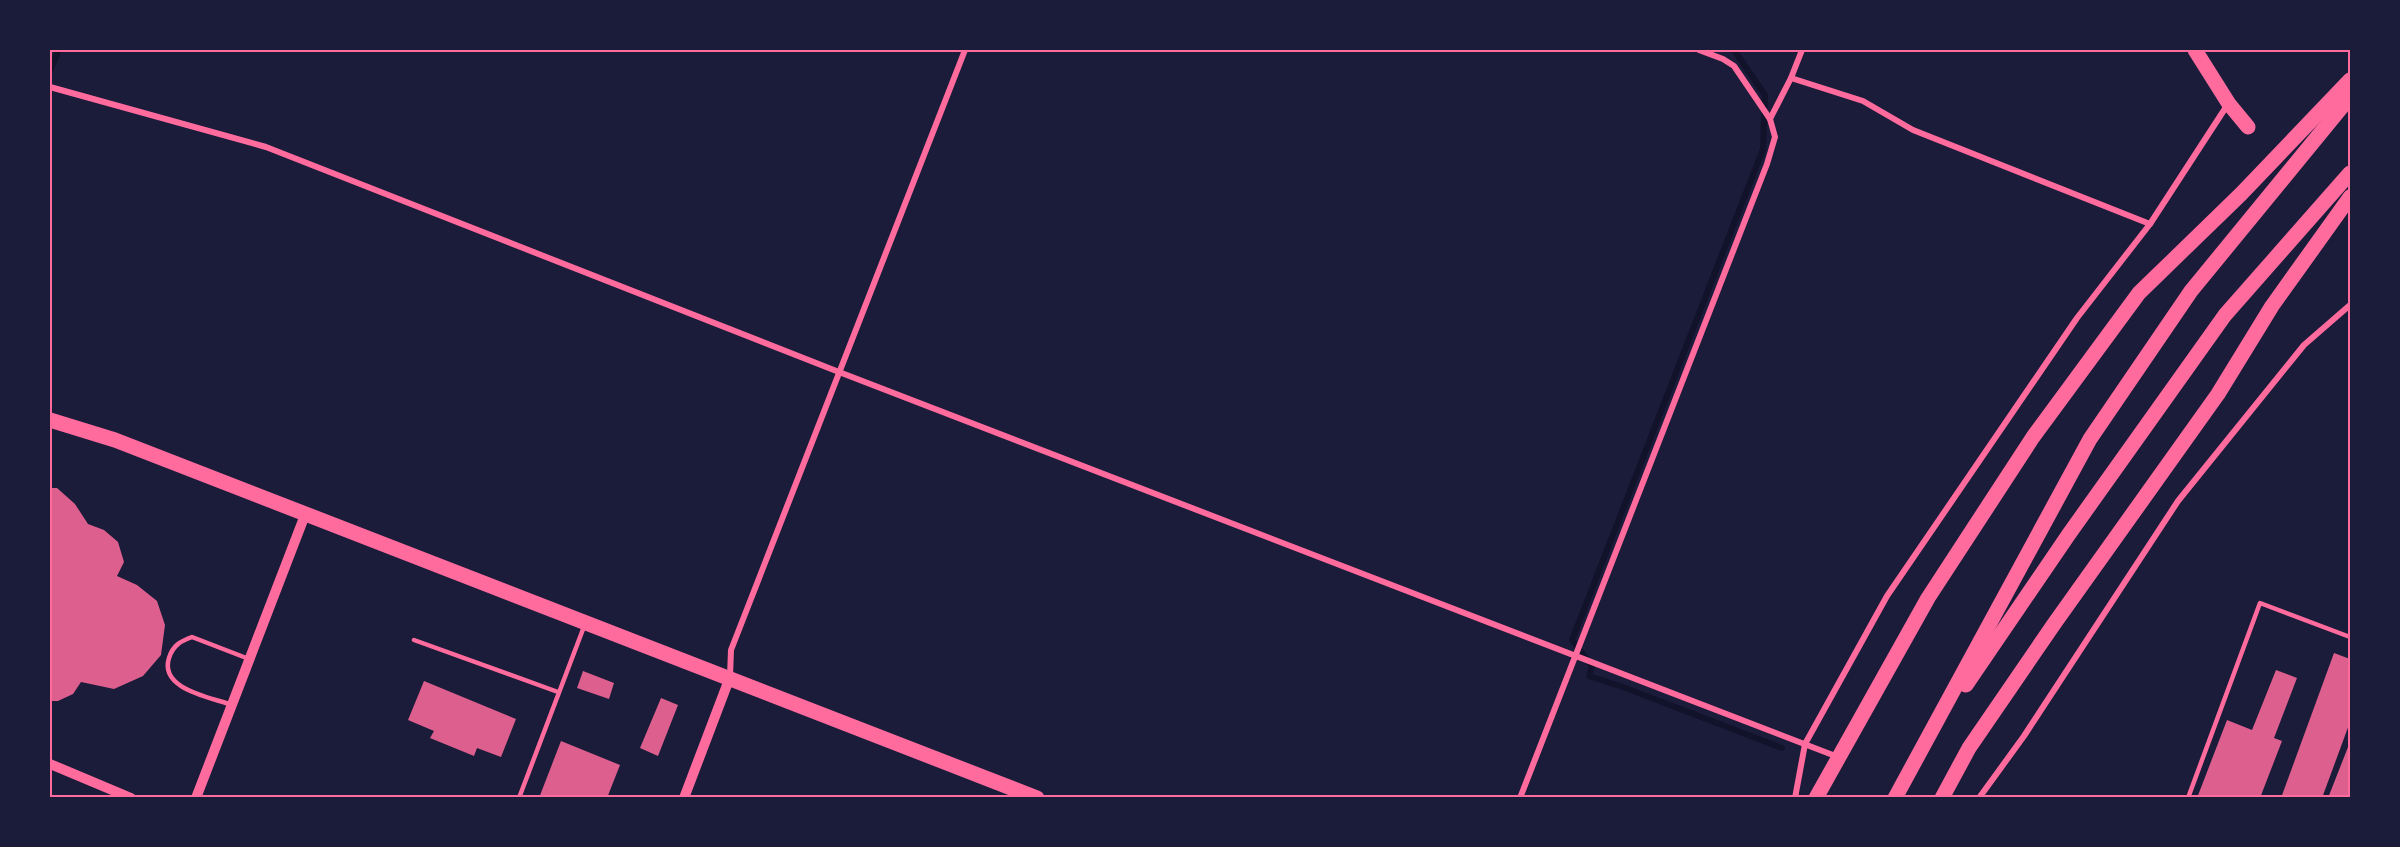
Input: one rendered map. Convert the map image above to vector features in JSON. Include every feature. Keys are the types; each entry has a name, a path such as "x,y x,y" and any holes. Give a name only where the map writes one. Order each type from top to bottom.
{"main road":[{"path":"2195,50 2229,104 2248,127"},
{"path":"1816,798 1928,598 2033,437 2139,293 2241,194 2350,80"},
{"path":"1895,798 2090,439 2191,291 2350,97"},
{"path":"1909,770 2069,534 2225,315 2350,173"},
{"path":"1942,798 1969,748 2054,624 2218,394 2272,306 2350,197"},
{"path":"50,420 115,440 1037,798"}],"street":[{"path":"684,798 730,677 731,650 965,50"},
{"path":"1520,798 1577,657 1580,644 1767,164 1775,136 1770,118 1734,66 1699,50"},
{"path":"1770,118 1791,78 1802,50"},
{"path":"1791,78 1863,101 1913,130 2150,224"},
{"path":"50,87 266,147 839,372 1838,757"},
{"path":"1795,798 1805,744 1887,596 2077,318 2150,224 2229,104"},
{"path":"1979,798 2024,736 2178,501 2304,345 2350,305"},
{"path":"196,798 305,515"},
{"path":"50,764 131,798"}],"lane":[{"path":"2188,798 2260,603 2350,637"},
{"path":"519,798 586,622"},
{"path":"232,705 176,685 169,676 167,667 169,658 180,641 192,637 250,659"},
{"path":"414,640 558,693"}],"building":[{"path":"50,488 57,488 75,504 88,524 104,530 118,542 124,562 117,576 137,585 157,601 165,625 161,655 143,676 114,689 81,682 73,694 58,701 50,701"},
{"path":"2334,653 2350,659 2350,722 2322,798 2281,798"},
{"path":"2276,670 2297,678 2274,738 2282,741 2260,798 2197,798 2227,720 2252,730"},
{"path":"583,671 614,683 609,699 577,688"},
{"path":"424,681 516,719 501,757 477,748 474,756 430,738 434,731 408,720"},
{"path":"661,698 678,705 658,756 640,748"},
{"path":"561,741 620,765 607,798 539,798"},
{"path":"2350,742 2350,798 2328,798"}],"waterway":[{"path":"50,70 59,50"},
{"path":"1734,50 1765,95 1763,149 1572,640 1592,666 1589,676 1782,748"}]}
